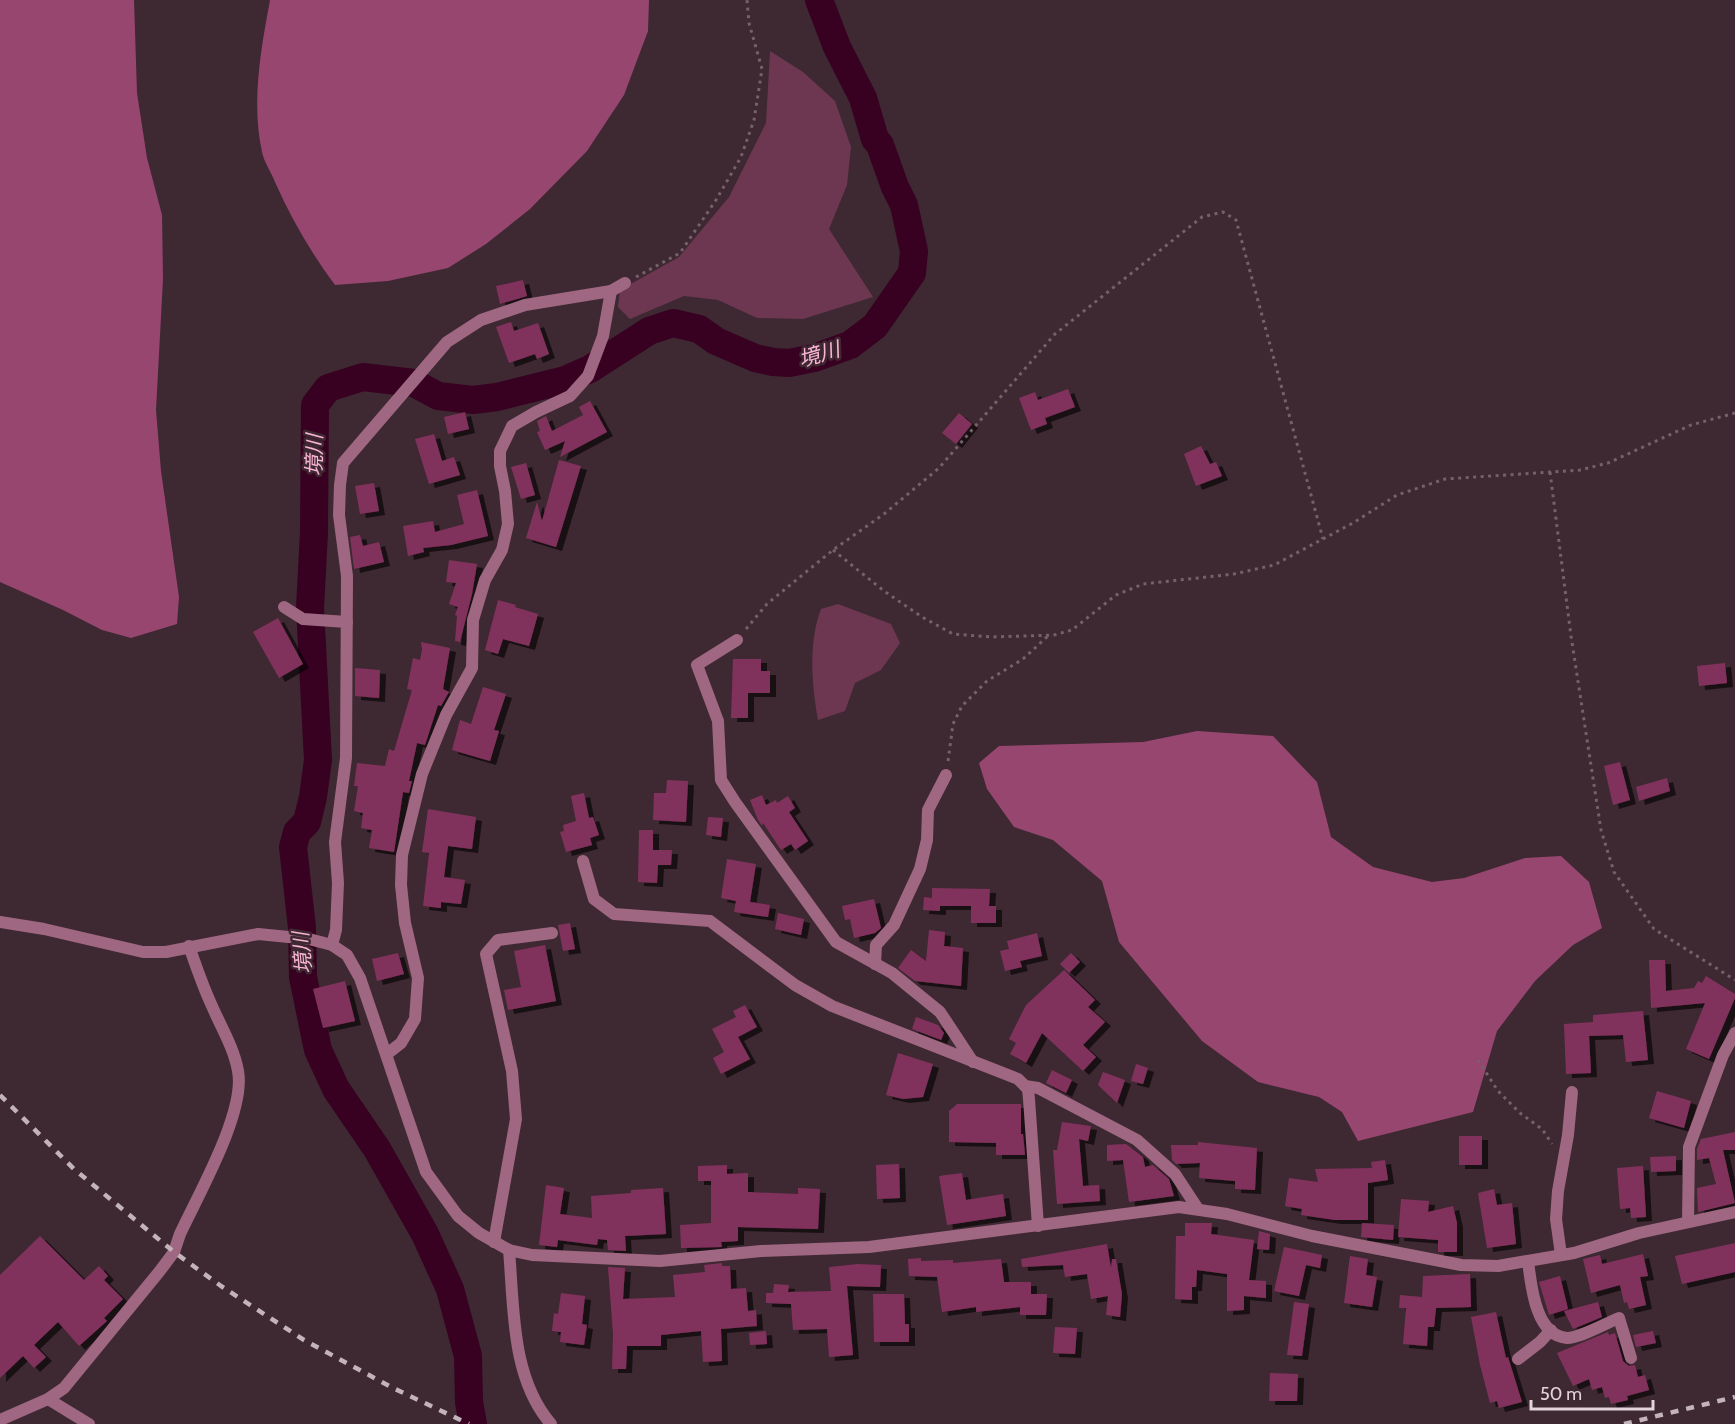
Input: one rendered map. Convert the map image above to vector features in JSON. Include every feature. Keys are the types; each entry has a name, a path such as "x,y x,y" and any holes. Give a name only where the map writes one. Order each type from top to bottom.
{"street":[{"path":"332,945 336,930 335,842 346,759 347,576 339,515 343,463 447,342 481,320 525,305 611,291 625,283"},
{"path":"387,1054 400,1043 416,1019 418,978 405,923 401,885 402,855 422,774 446,715 472,668 473,620 485,580 502,550 508,524 500,451 512,426 570,396 588,376 603,336 611,291"},
{"path":"284,607 303,619 347,622"},
{"path":"737,640 697,665 718,721 721,780 836,942 892,973 940,1012 973,1062"},
{"path":"875,964 876,945 894,925 920,869 927,840 928,810 946,775"},
{"path":"583,861 594,899 614,914 710,921 795,985 832,1006 1018,1079 1028,1089 1038,1226"},
{"path":"0,922 45,929 143,952 166,952 258,934 309,939 332,945 347,955 360,978 426,1172 458,1216 509,1250 532,1255 660,1261 761,1251 869,1247 1179,1207 1227,1214 1312,1236 1461,1265 1498,1266 1561,1255 1735,1212"},
{"path":"494,1242 516,1119 512,1071 486,954 498,940 552,933"},
{"path":"0,1420 64,1388 174,1252 233,1118 239,1093 238,1071 189,946"},
{"path":"1688,1222 1689,1147 1723,1055 1735,1033"},
{"path":"1024,1086 1038,1088 1137,1140 1175,1174 1198,1209"},
{"path":"1561,1255 1556,1219 1572,1092"},
{"path":"509,1250 517,1342 528,1388 540,1412 551,1424"},
{"path":"1528,1261 1535,1306 1551,1330 1565,1338 1575,1337 1619,1317 1632,1358"},
{"path":"1518,1359 1551,1330"},
{"path":"48,1398 89,1424"}],"path":[{"path":"625,283 680,253 716,200 741,157 754,120 762,69 749,23 747,0"},
{"path":"737,640 766,604 833,550 884,514 939,468 1055,334 1202,217 1223,212 1236,220 1323,539"},
{"path":"833,550 884,591 922,617 953,634 992,638 1049,635 1072,630 1116,596 1143,584 1234,574 1274,565 1397,495 1445,479 1580,470 1608,463 1691,425 1735,413"},
{"path":"1550,472 1571,636 1601,830 1614,872 1654,929 1735,980"},
{"path":"946,775 953,724 962,706 987,681 1023,659 1049,635"},
{"path":"1478,1060 1498,1091 1520,1113 1542,1129 1563,1164"}],"shaded area":[{"path":"0,0 134,0 137,93 147,158 162,215 163,279 156,410 161,471 179,597 177,624 131,638 102,630 0,582"},
{"path":"270,0 649,0 648,31 624,95 587,151 530,209 486,244 448,268 388,281 335,285 295,222 262,152 257,114 258,76"},
{"path":"770,51 803,72 835,101 851,147 847,185 829,229 873,297 803,319 757,318 718,300 684,296 630,319 618,307 620,290 679,257 729,197 766,123"},
{"path":"838,604 891,624 900,643 881,670 855,683 845,711 818,720 813,678 814,636 821,609"},
{"path":"1197,731 1273,736 1317,782 1331,837 1373,867 1432,882 1464,878 1525,858 1561,856 1589,882 1602,928 1573,945 1535,981 1497,1031 1473,1112 1358,1141 1342,1112 1319,1097 1258,1082 1202,1041 1119,942 1102,881 1053,840 1014,827 987,789 979,763 999,746 1143,742"}],"building":[{"path":"523,280 527,296 500,304 496,286"},
{"path":"511,322 514,331 538,323 549,354 537,359 535,354 509,363 496,327"},
{"path":"1068,389 1075,407 1045,418 1047,424 1031,430 1019,398 1035,392 1038,400"},
{"path":"590,401 607,432 560,457 565,441 545,450 537,432 540,431 537,421 546,416 552,431 583,415 579,407"},
{"path":"465,412 469,429 448,434 444,417"},
{"path":"959,413 972,424 956,444 942,433"},
{"path":"434,434 442,461 454,457 460,475 429,484 415,439"},
{"path":"1201,446 1210,464 1216,462 1222,476 1196,486 1184,454"},
{"path":"559,460 581,466 556,547 526,538 537,502 542,521"},
{"path":"526,463 535,495 521,499 511,467"},
{"path":"374,483 379,511 360,514 355,486"},
{"path":"477,490 488,536 451,545 423,548 424,552 408,556 403,526 433,521 435,532 464,524 457,495"},
{"path":"360,535 363,546 379,542 384,562 354,569 350,537"},
{"path":"449,560 477,564 460,642 455,641 457,616 455,615 458,607 449,604 456,583 446,582"},
{"path":"498,600 538,614 529,646 503,639 498,654 485,650"},
{"path":"278,618 303,664 279,678 253,632"},
{"path":"421,642 450,648 443,689 449,692 441,706 438,705 425,745 417,743 409,781 412,781 409,793 403,792 394,852 369,848 372,830 361,828 363,813 354,811 358,786 354,786 357,763 385,766 389,749 394,751 412,690 407,689 413,658 420,660"},
{"path":"733,659 761,659 761,671 770,671 770,693 748,693 748,718 731,718"},
{"path":"1725,663 1727,683 1699,686 1697,666"},
{"path":"355,668 380,670 379,698 355,696"},
{"path":"483,687 506,694 494,730 499,731 490,761 452,750 460,720 471,724"},
{"path":"1620,762 1630,800 1613,805 1604,766"},
{"path":"1667,778 1670,791 1639,801 1636,787"},
{"path":"667,780 688,781 686,822 653,820 654,793 666,793"},
{"path":"584,793 589,818 593,817 599,835 590,838 592,845 566,852 560,832 564,831 563,825 576,821 571,796"},
{"path":"762,795 766,805 776,800 777,803 788,796 795,808 789,812 808,841 795,850 791,844 781,850 763,823 762,826 758,820 750,800"},
{"path":"428,809 476,817 472,849 448,846 444,877 465,880 461,904 441,902 441,908 423,906 429,853 422,852"},
{"path":"708,817 723,818 721,837 706,835"},
{"path":"639,830 653,830 653,850 672,850 671,865 658,865 657,883 638,882"},
{"path":"727,859 756,864 750,902 770,905 768,917 734,912 736,901 721,898"},
{"path":"932,888 990,889 989,906 996,906 996,923 971,923 971,906 940,906 940,911 923,910 924,897 932,898"},
{"path":"874,899 881,928 875,933 854,938 850,919 845,920 842,906"},
{"path":"778,913 804,919 801,935 775,929"},
{"path":"570,923 575,949 563,951 558,925"},
{"path":"929,930 945,932 944,946 963,948 961,986 915,981 898,968 911,950 926,961"},
{"path":"1037,933 1042,956 1020,961 1022,967 1005,971 1000,951 1009,949 1007,941"},
{"path":"545,945 556,1001 508,1010 504,990 521,987 514,951"},
{"path":"398,953 404,974 377,981 372,959"},
{"path":"1071,953 1080,962 1069,973 1060,964"},
{"path":"1649,960 1665,960 1666,991 1694,988 1698,981 1702,983 1706,976 1735,994 1709,1059 1686,1049 1705,1003 1651,1008"},
{"path":"1064,970 1095,1000 1088,1007 1105,1022 1083,1045 1096,1057 1083,1071 1042,1033 1026,1063 1010,1054 1016,1043 1009,1039 1026,1005"},
{"path":"345,981 355,1021 323,1028 313,989"},
{"path":"745,1005 757,1027 738,1037 750,1059 721,1074 713,1058 724,1052 712,1029 736,1017 733,1011"},
{"path":"1643,1011 1648,1060 1626,1062 1623,1035 1589,1036 1591,1073 1566,1074 1564,1024 1593,1022 1593,1015"},
{"path":"916,1017 938,1025 944,1033 941,1040 912,1029"},
{"path":"898,1053 933,1064 923,1097 903,1099 886,1095"},
{"path":"1136,1064 1148,1068 1143,1084 1131,1081"},
{"path":"1052,1070 1072,1080 1066,1093 1046,1083"},
{"path":"1103,1072 1125,1080 1117,1103 1098,1085"},
{"path":"1657,1091 1691,1101 1684,1128 1649,1118"},
{"path":"957,1104 1021,1104 1021,1134 1023,1134 1025,1155 996,1155 996,1143 949,1142 949,1111"},
{"path":"1062,1122 1091,1126 1088,1141 1079,1139 1083,1186 1099,1185 1100,1201 1057,1204 1053,1150 1057,1150"},
{"path":"1735,1132 1735,1150 1723,1150 1735,1203 1698,1212 1697,1188 1716,1184 1709,1158 1697,1160 1697,1149 1701,1139"},
{"path":"1459,1136 1482,1136 1482,1165 1459,1165"},
{"path":"1198,1142 1257,1148 1255,1190 1235,1189 1235,1181 1199,1178 1200,1163 1176,1164 1172,1160 1171,1145 1198,1145"},
{"path":"1126,1144 1143,1157 1145,1167 1153,1165 1169,1179 1174,1196 1129,1202 1123,1160 1107,1161 1107,1145"},
{"path":"1676,1156 1676,1171 1651,1172 1650,1157"},
{"path":"1385,1160 1388,1180 1368,1183 1368,1220 1335,1220 1301,1215 1302,1209 1285,1206 1289,1178 1318,1182 1315,1169 1372,1168 1371,1162"},
{"path":"899,1164 900,1198 877,1199 876,1165"},
{"path":"727,1165 727,1174 748,1173 748,1192 798,1194 798,1188 820,1189 818,1229 738,1227 738,1241 721,1242 722,1247 681,1248 680,1225 711,1223 711,1181 698,1181 698,1166"},
{"path":"1643,1166 1646,1217 1631,1218 1630,1208 1620,1209 1617,1168"},
{"path":"962,1173 966,1200 1003,1194 1006,1216 947,1225 939,1176"},
{"path":"546,1185 564,1188 560,1214 592,1218 591,1196 663,1188 666,1234 625,1236 626,1251 608,1250 607,1240 598,1239 597,1245 558,1240 557,1247 539,1245"},
{"path":"1494,1189 1497,1205 1512,1203 1516,1244 1487,1248 1478,1193"},
{"path":"1401,1199 1429,1201 1428,1212 1453,1206 1457,1223 1457,1252 1438,1252 1438,1240 1398,1237"},
{"path":"1185,1223 1212,1223 1211,1234 1254,1240 1249,1280 1266,1281 1266,1298 1244,1296 1244,1310 1227,1311 1227,1274 1197,1270 1196,1287 1192,1287 1192,1300 1175,1299 1176,1236 1185,1236"},
{"path":"1362,1223 1394,1225 1393,1240 1361,1237"},
{"path":"1259,1231 1270,1234 1269,1250 1257,1249"},
{"path":"40,1236 84,1280 99,1266 108,1276 104,1280 123,1299 104,1318 107,1321 79,1346 58,1322 34,1345 46,1357 34,1368 23,1356 0,1378 0,1275"},
{"path":"1735,1243 1735,1272 1682,1284 1675,1256"},
{"path":"1107,1244 1111,1268 1112,1259 1116,1259 1122,1294 1120,1317 1106,1315 1108,1296 1091,1299 1087,1274 1065,1277 1063,1265 1022,1267 1021,1259"},
{"path":"1284,1247 1322,1255 1320,1268 1306,1265 1299,1296 1274,1291"},
{"path":"1643,1254 1648,1276 1640,1277 1646,1305 1629,1309 1627,1302 1624,1303 1620,1285 1591,1293 1583,1259 1600,1255 1602,1264"},
{"path":"1350,1256 1368,1259 1366,1275 1377,1277 1372,1307 1344,1303"},
{"path":"921,1258 921,1261 953,1260 953,1263 1001,1259 1004,1282 1031,1282 1031,1294 1047,1294 1046,1315 1020,1315 1020,1307 976,1312 976,1307 942,1312 937,1277 909,1276 908,1259"},
{"path":"722,1263 722,1266 730,1266 731,1289 746,1288 748,1311 756,1310 757,1326 721,1329 722,1361 703,1362 701,1331 661,1335 661,1346 627,1346 626,1369 612,1369 613,1334 608,1267 625,1268 623,1299 675,1297 673,1275 705,1272 704,1265"},
{"path":"858,1264 881,1265 880,1287 847,1286 853,1355 829,1357 827,1329 793,1330 791,1304 766,1303 766,1293 773,1293 774,1284 789,1285 788,1292 831,1291 829,1267"},
{"path":"1470,1274 1471,1307 1436,1308 1434,1327 1428,1327 1427,1346 1403,1344 1406,1308 1399,1308 1400,1295 1422,1297 1423,1276"},
{"path":"1560,1276 1568,1309 1549,1315 1539,1282"},
{"path":"561,1293 585,1296 582,1324 587,1325 584,1345 560,1342 561,1332 552,1331 554,1313 558,1314"},
{"path":"873,1294 904,1294 905,1324 909,1324 909,1342 874,1342"},
{"path":"1294,1302 1309,1304 1302,1356 1287,1355"},
{"path":"1598,1302 1602,1317 1573,1329 1564,1311"},
{"path":"1496,1312 1506,1358 1508,1357 1522,1402 1499,1408 1497,1401 1490,1403 1471,1317"},
{"path":"1055,1327 1077,1328 1075,1354 1053,1353"},
{"path":"766,1331 767,1344 750,1345 749,1333"},
{"path":"1653,1331 1656,1343 1636,1347 1633,1335"},
{"path":"1608,1332 1609,1335 1615,1333 1623,1361 1629,1366 1635,1365 1638,1377 1645,1375 1649,1390 1627,1396 1628,1400 1611,1404 1609,1397 1605,1398 1602,1387 1592,1390 1589,1379 1573,1386 1557,1353"},
{"path":"1270,1373 1298,1374 1297,1401 1269,1401"}],"waterway":[{"name":"境川","path":"473,1424 469,1402 468,1356 450,1289 425,1234 377,1149 336,1089 318,1050 303,977 302,928 293,847 297,832 307,822 318,760 310,608 314,532 315,405 328,388 363,377 414,383 438,396 473,400 497,397 565,380 590,369 649,331 673,323 699,329 716,341 755,358 789,363 814,358 850,345 875,326 912,273 914,251 904,205 880,145 875,139 863,98 837,47 819,0"}],"railway":[{"path":"0,1095 74,1169 174,1252 221,1286 304,1340 393,1388 469,1424"},
{"path":"1624,1424 1735,1397"}]}
